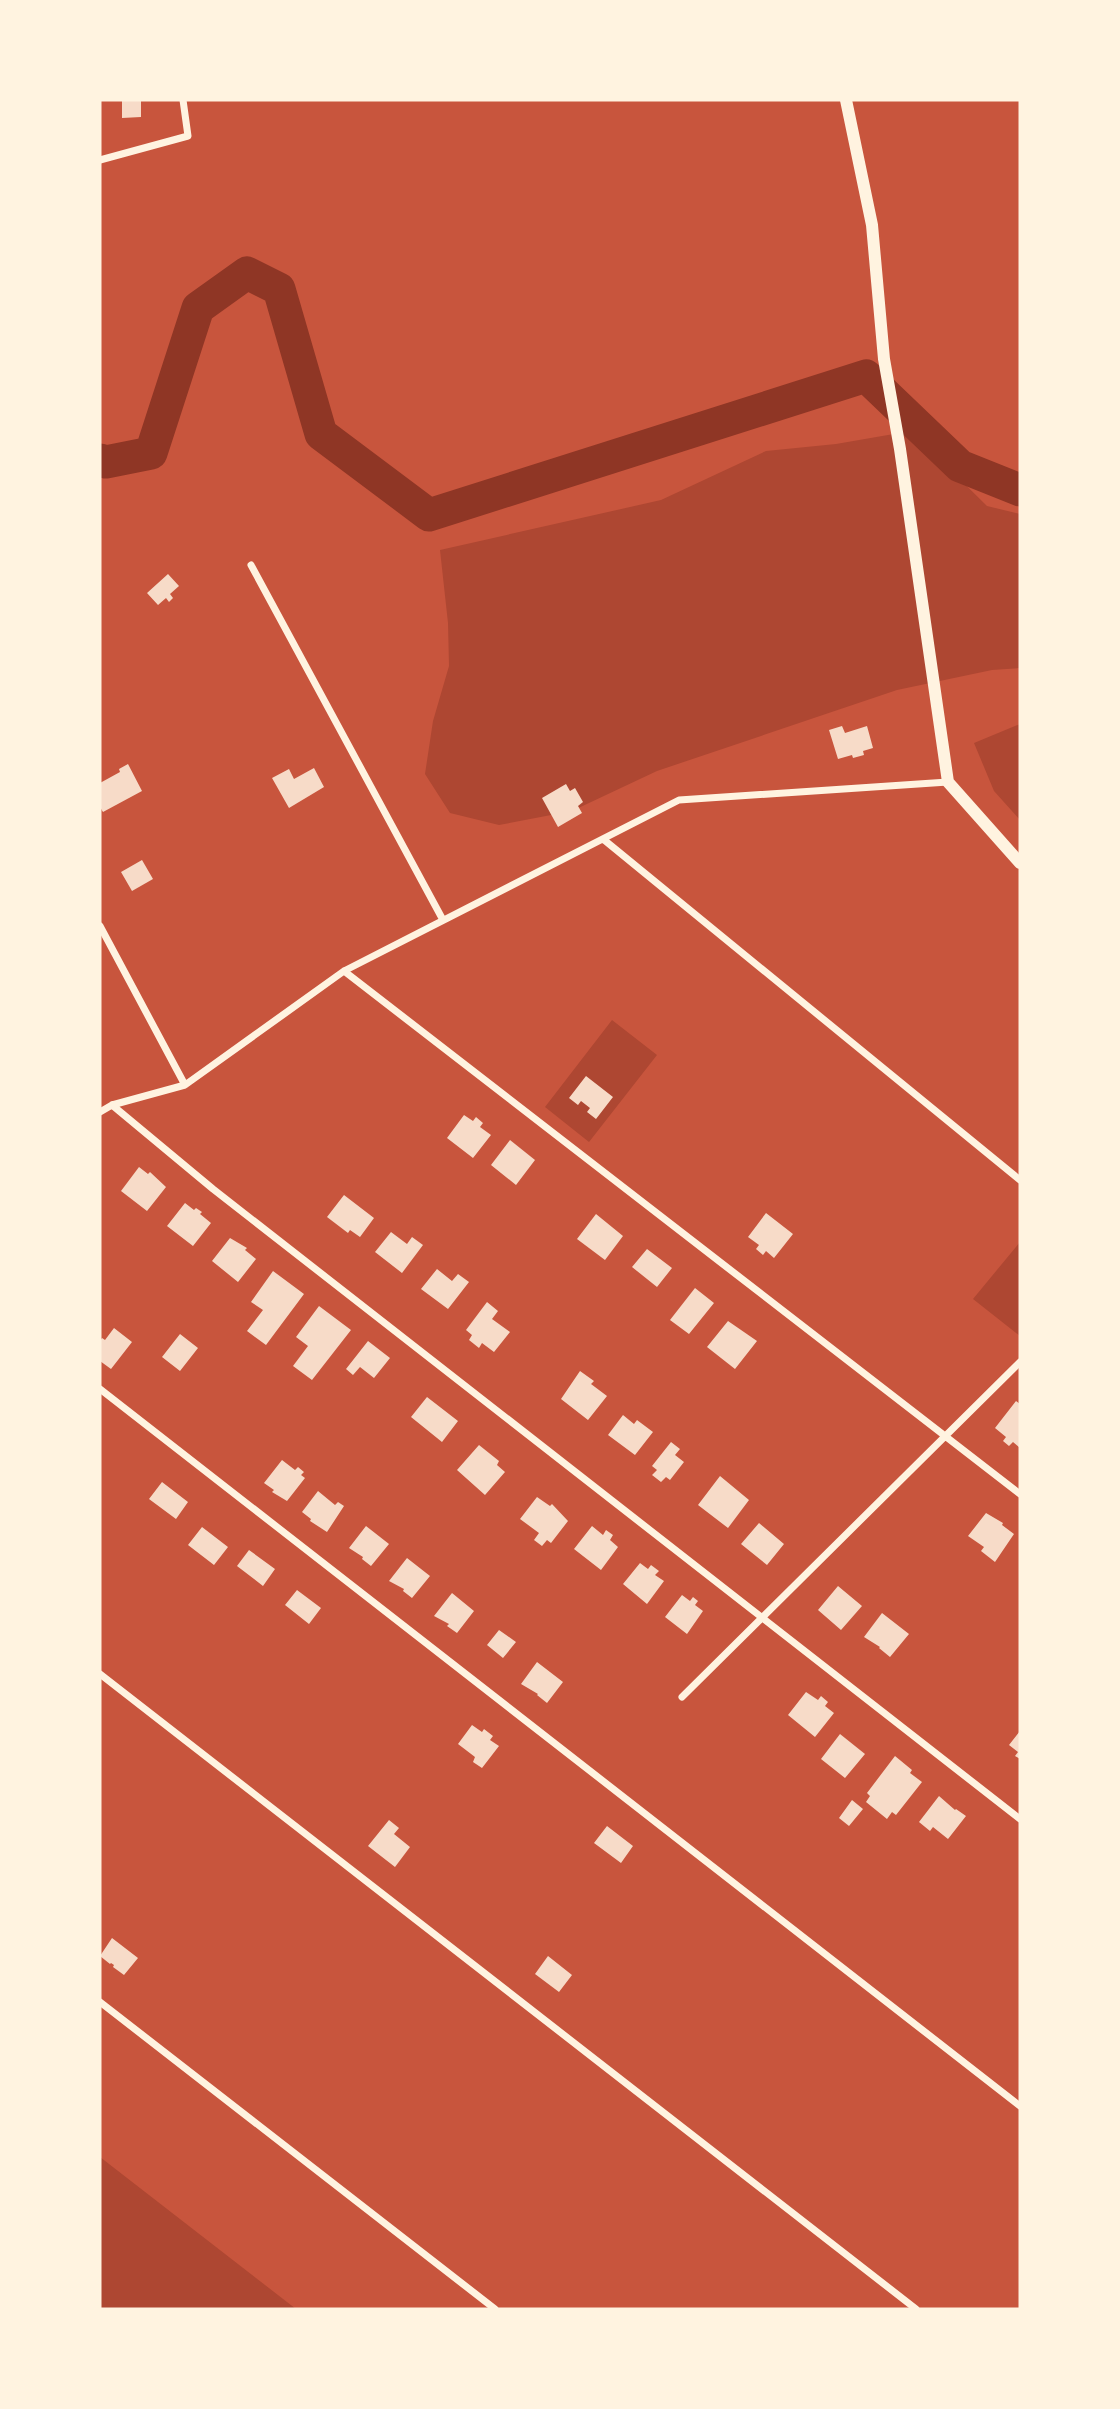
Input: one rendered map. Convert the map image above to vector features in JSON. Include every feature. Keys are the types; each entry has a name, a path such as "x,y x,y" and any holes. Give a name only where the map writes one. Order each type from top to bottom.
{"street":[{"path":"100,160 188,136 183,100"},
{"path":"846,100 872,225 884,359 900,449 948,782 1020,863"},
{"path":"251,565 443,920"},
{"path":"100,1112 112,1105 185,1085 344,971 679,800 948,782"},
{"path":"603,839 1020,1180"},
{"path":"100,926 185,1085"},
{"path":"344,971 1020,1494"},
{"path":"112,1105 212,1189 1020,1819"},
{"path":"682,1697 1020,1362"},
{"path":"100,1389 1020,2106"},
{"path":"100,1674 916,2309"},
{"path":"100,2002 495,2309"}],"shaded area":[{"path":"911,431 987,506 1020,514 1020,668 992,670 897,690 657,771 572,811 499,825 450,813 425,774 433,721 449,666 448,623 440,550 661,500 766,451 836,444"},
{"path":"1020,724 1020,820 994,791 974,743"},
{"path":"612,1020 657,1055 589,1142 545,1107"},
{"path":"1020,1242 1020,1336 973,1299"},
{"path":"100,2157 296,2309 100,2309"}],"building":[{"path":"122,100 141,100 141,117 122,118"},
{"path":"168,574 179,586 170,594 173,598 169,602 166,598 158,605 147,593"},
{"path":"842,726 845,733 867,726 873,748 863,751 864,755 838,759 829,730"},
{"path":"128,764 142,791 103,812 100,807 100,783 120,772 119,769"},
{"path":"314,768 324,787 289,808 272,778 289,769 294,779"},
{"path":"566,784 570,791 575,788 583,802 578,806 582,813 558,827 542,798"},
{"path":"142,860 153,879 132,891 121,872"},
{"path":"586,1076 613,1097 596,1119 587,1112 590,1108 581,1101 578,1105 569,1098"},
{"path":"464,1115 473,1121 476,1117 483,1123 480,1127 491,1135 473,1158 447,1138"},
{"path":"510,1140 535,1160 516,1185 491,1165"},
{"path":"139,1167 148,1174 150,1172 166,1187 147,1211 121,1191"},
{"path":"344,1195 374,1218 360,1237 350,1230 348,1233 327,1217"},
{"path":"185,1203 202,1212 200,1214 211,1223 193,1246 167,1226"},
{"path":"766,1213 793,1234 774,1258 766,1251 763,1255 756,1249 759,1245 748,1237"},
{"path":"596,1214 623,1236 605,1260 577,1239"},
{"path":"391,1232 407,1244 412,1237 423,1245 402,1273 375,1252"},
{"path":"230,1238 247,1248 245,1250 256,1259 238,1282 212,1261"},
{"path":"647,1249 672,1268 657,1287 632,1267"},
{"path":"437,1269 452,1281 458,1274 469,1282 448,1309 421,1289"},
{"path":"273,1271 304,1294 266,1345 247,1331 263,1310 251,1302"},
{"path":"695,1288 714,1303 689,1334 670,1320"},
{"path":"487,1302 498,1311 492,1319 510,1332 494,1352 482,1343 479,1348 469,1340 472,1335 466,1330"},
{"path":"319,1306 351,1330 312,1380 293,1366 308,1346 296,1337"},
{"path":"728,1321 757,1341 735,1369 707,1347"},
{"path":"114,1328 132,1342 111,1369 100,1361 100,1341 102,1338 105,1340"},
{"path":"180,1334 198,1348 180,1371 162,1357"},
{"path":"368,1341 390,1358 374,1378 360,1367 353,1375 346,1369"},
{"path":"580,1371 594,1381 591,1384 607,1396 588,1420 561,1399"},
{"path":"427,1397 458,1421 442,1442 411,1417"},
{"path":"1016,1401 1020,1404 1020,1448 1013,1442 1009,1446 1003,1441 1006,1437 995,1428"},
{"path":"623,1415 634,1424 637,1420 653,1432 635,1455 608,1435"},
{"path":"671,1442 680,1449 675,1455 684,1462 670,1480 666,1477 661,1482 652,1475 657,1470 652,1466"},
{"path":"479,1445 499,1461 497,1465 505,1472 485,1495 457,1470"},
{"path":"282,1460 295,1470 298,1467 304,1472 301,1475 305,1478 287,1501 272,1492 274,1490 264,1483"},
{"path":"720,1476 749,1500 728,1528 698,1505"},
{"path":"162,1482 188,1502 176,1519 149,1499"},
{"path":"318,1491 335,1505 338,1502 344,1506 327,1532 302,1512"},
{"path":"537,1497 550,1506 552,1504 568,1521 551,1543 547,1540 542,1546 534,1540 539,1533 520,1519"},
{"path":"986,1513 1003,1523 1002,1525 1014,1534 995,1562 981,1551 984,1547 968,1536"},
{"path":"759,1523 784,1544 767,1565 741,1544"},
{"path":"366,1526 389,1544 371,1566 349,1548"},
{"path":"592,1526 603,1535 606,1530 613,1535 610,1540 618,1547 601,1570 574,1549"},
{"path":"202,1527 228,1547 214,1565 188,1545"},
{"path":"249,1550 275,1569 263,1586 237,1566"},
{"path":"407,1558 430,1576 412,1598 404,1589 389,1581"},
{"path":"640,1563 648,1569 651,1565 659,1571 655,1575 664,1581 647,1604 623,1584"},
{"path":"838,1586 862,1606 841,1630 818,1610"},
{"path":"297,1590 321,1608 309,1624 285,1605"},
{"path":"452,1593 474,1611 457,1633 447,1626 449,1624 434,1616"},
{"path":"682,1595 690,1601 693,1597 698,1601 695,1605 703,1611 687,1634 665,1617"},
{"path":"882,1613 909,1634 890,1657 864,1637"},
{"path":"499,1630 516,1642 503,1658 487,1645"},
{"path":"537,1662 563,1682 547,1703 521,1684"},
{"path":"806,1692 818,1700 821,1696 828,1702 825,1706 834,1713 815,1737 788,1715"},
{"path":"472,1725 493,1736 490,1740 499,1746 482,1768 473,1762 475,1757 458,1744"},
{"path":"1020,1731 1020,1759 1015,1756 1018,1752 1009,1745"},
{"path":"840,1734 865,1754 845,1778 821,1759"},
{"path":"895,1756 922,1782 896,1815 892,1812 887,1819 866,1802 870,1796 867,1793"},
{"path":"939,1796 966,1816 948,1839 933,1827 930,1831 919,1822"},
{"path":"852,1800 863,1809 849,1826 839,1818"},
{"path":"389,1820 399,1828 394,1834 410,1847 395,1867 368,1846"},
{"path":"607,1826 633,1846 621,1863 594,1843"},
{"path":"112,1938 138,1958 124,1975 100,1956"},
{"path":"548,1956 572,1975 559,1992 535,1974"}],"waterway":[{"path":"100,460 106,462 151,453 198,308 247,273 279,289 321,434 429,515 866,376 960,466 1020,490"}]}
